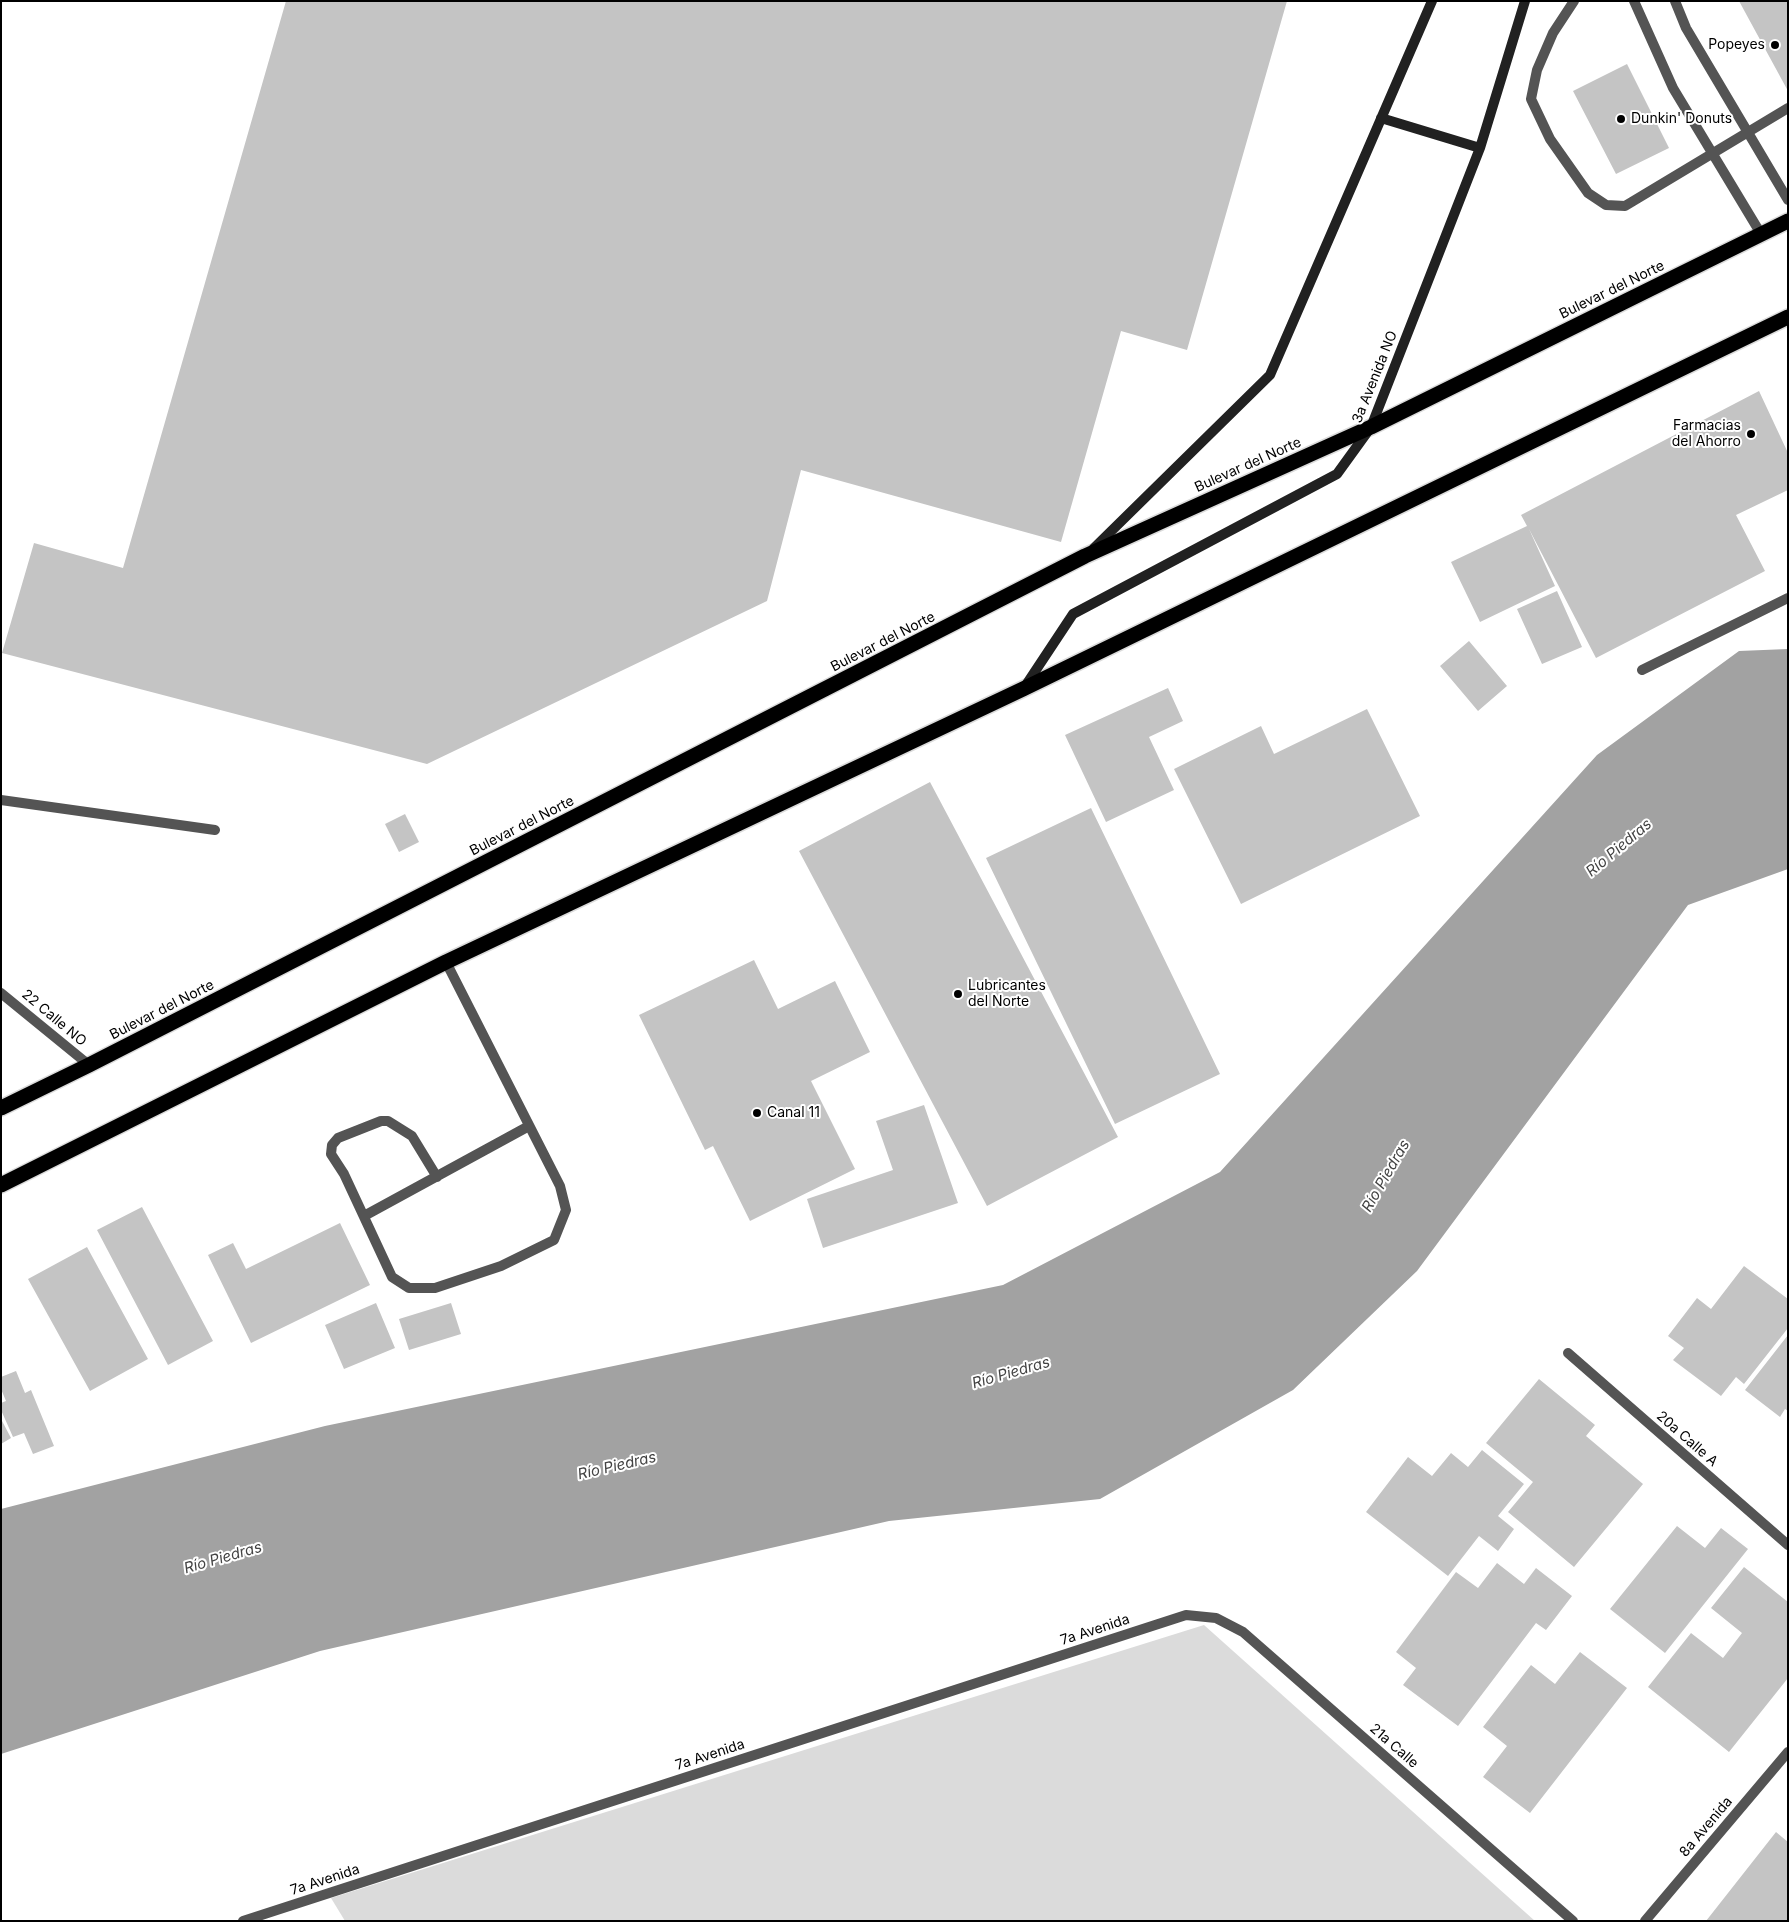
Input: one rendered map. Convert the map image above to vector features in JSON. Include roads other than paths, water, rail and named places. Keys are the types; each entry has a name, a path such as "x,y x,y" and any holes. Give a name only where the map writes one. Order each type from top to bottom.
{"highway":[{"name":"Bulevar del Norte","path":"1,1108 89,1065 1086,556 1371,427 1788,221"},
{"path":"1,1185 446,962 1023,689 1788,317"}],"street":[{"path":"1086,556 1270,375 1432,1"},
{"name":"3a Avenida NO","path":"1023,689 1073,614 1337,474 1371,427 1480,148 1525,1"},
{"path":"1574,1 1550,40 1537,70 1531,99 1550,139 1588,193 1606,205 1625,206 1713,155 1788,108"},
{"path":"1634,1 1673,88 1761,234"},
{"path":"1675,1 1686,28 1788,200"},
{"path":"1381,118 1480,148"},
{"path":"1642,670 1788,598"},
{"path":"1,800 215,830"},
{"path":"437,1177 412,1136 388,1121 381,1121 338,1138 332,1145 332,1154 344,1174 392,1277 409,1288 435,1288 501,1266 554,1240 566,1210 560,1186 446,962"},
{"name":"22 Calle NO","path":"1,993 89,1065"},
{"path":"364,1216 529,1126"},
{"name":"20a Calle A","path":"1568,1353 1788,1545"},
{"name":"7a Avenida","path":"243,1921 1186,1615"},
{"name":"21a Calle","path":"1186,1615 1216,1618 1243,1632 1572,1921"},
{"name":"8a Avenida","path":"1645,1921 1788,1752"}],"water":[{"name":"Río Piedras","path":"1788,649 1788,869 1688,905 1417,1271 1293,1390 1100,1499 889,1521 320,1651 1,1754 1,1509 325,1426 1003,1285 1220,1172 1597,755 1739,651"}],"place":[{"name":"Popeyes","path":"1775,45"},
{"name":"Dunkin' Donuts","path":"1621,119"},
{"name":"Farmacias del Ahorro","path":"1751,434"},
{"name":"Lubricantes del Norte","path":"958,994"},
{"name":"Canal 11","path":"757,1113"}]}
